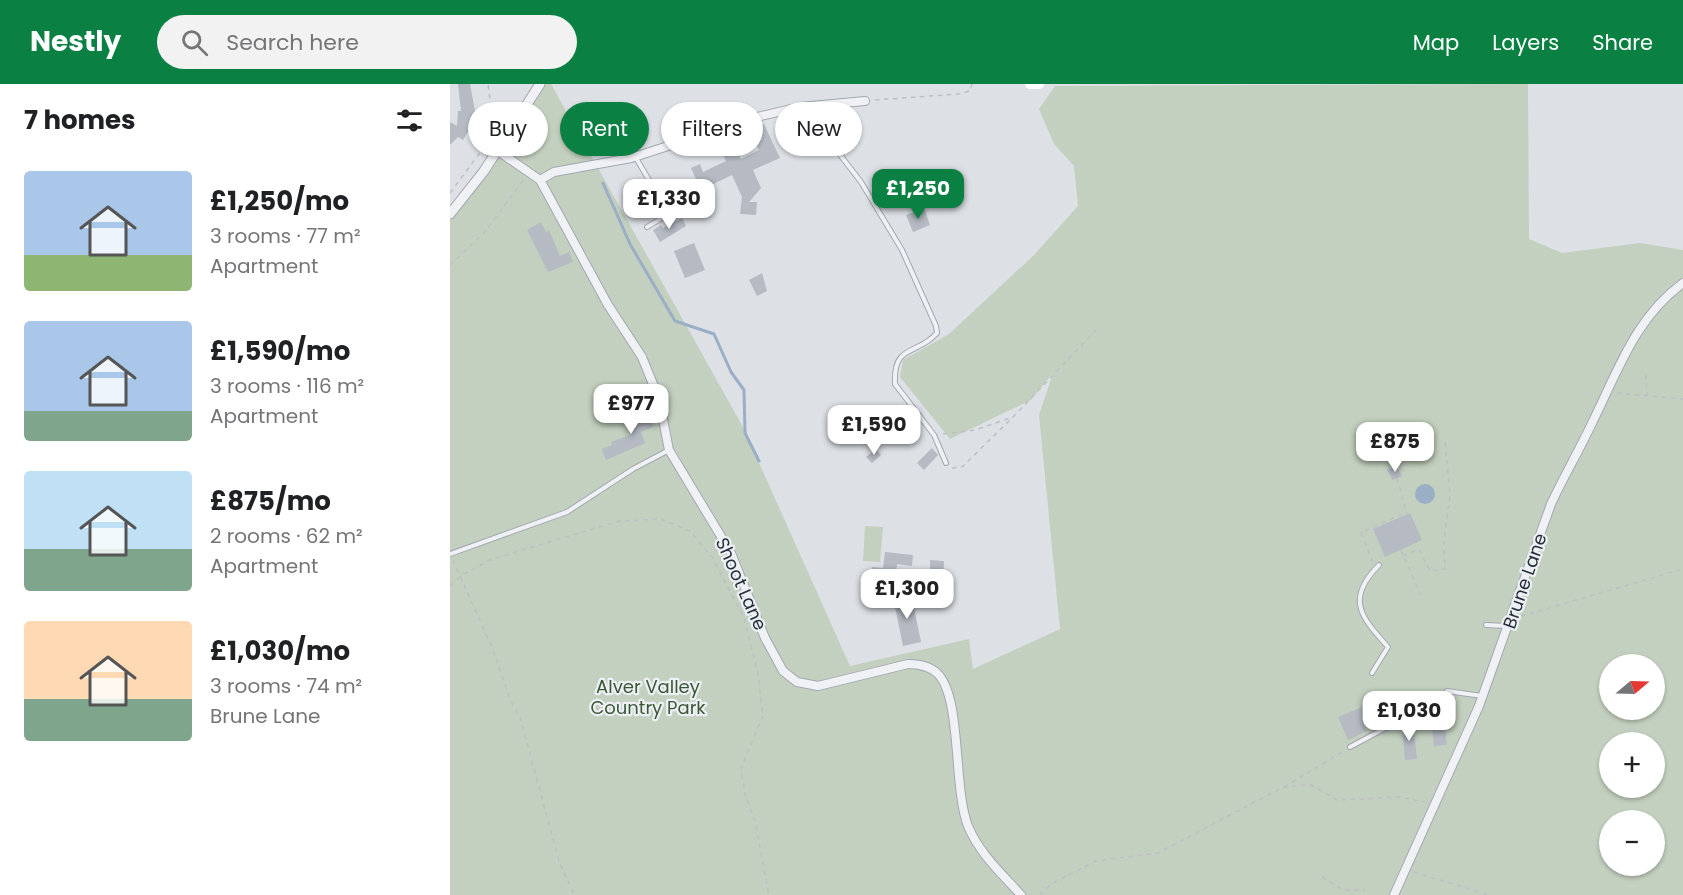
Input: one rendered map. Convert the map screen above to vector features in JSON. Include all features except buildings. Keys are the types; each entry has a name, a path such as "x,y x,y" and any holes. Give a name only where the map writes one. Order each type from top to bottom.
{"main road":[{"path":"1030,84 1039,84"}],"street":[{"path":"529,102 540,84"},
{"path":"855,102 865,101"},
{"path":"540,180 554,172 635,157 775,113"},
{"path":"450,214 494,156"},
{"name":"Shoot Lane","path":"506,156 540,180 608,305 646,365 659,399 669,450 731,553 765,638 789,678 807,686 818,686 915,664 938,674 949,697 958,779 969,827 987,856 1021,895"},
{"name":"Brune Lane","path":"1394,895 1483,696 1551,504 1630,342 1657,306 1683,283"}],"lane":[{"path":"841,156 861,182 902,250 936,326 937,333 931,340 902,355 895,369 895,384 933,433 946,463"},
{"path":"635,157 669,214 647,227"},
{"path":"450,554 567,512 633,468 669,450"},
{"path":"1372,673 1388,647 1366,623 1360,612 1359,600 1361,590 1378,567"},
{"path":"1486,625 1511,622"},
{"path":"1350,747 1440,699 1447,692 1483,696"}],"path":[{"path":"450,193 488,142 493,124 488,84"},
{"path":"865,101 958,94 970,91 972,84"},
{"path":"450,265 484,233 530,172"},
{"path":"946,463 953,469 962,466 1013,417 1096,330"},
{"path":"1646,374 1647,395"},
{"path":"1607,392 1683,399"},
{"path":"933,433 975,430 1013,417"},
{"path":"1403,556 1419,549 1430,571 1445,569 1444,539 1450,495 1445,440"},
{"path":"1378,567 1361,533 1407,513 1397,478"},
{"path":"450,586 462,575 492,559 620,521 661,519 690,531 712,557 744,618 758,674 763,716 741,768 745,794 755,821 770,895"},
{"path":"1401,550 1423,600"},
{"path":"450,554 462,575 504,677 511,702 520,717 559,861 574,895"},
{"path":"1511,622 1683,569"},
{"path":"1040,895 1051,884 1096,861 1158,853 1281,788 1350,747"},
{"path":"1281,788 1309,784 1337,800 1399,797 1433,804"},
{"path":"1404,869 1489,895"},
{"path":"1322,877 1343,890 1365,890"},
{"path":"1353,895 1355,890"}],"green space":[{"name":"Alver Valley Country Park","path":"540,84 551,84 561,102 560,156 591,156 743,427 850,666 969,639 973,669 1060,629 1039,415 1053,373 1031,400 950,439 900,377 903,360 949,334 1034,255 1078,206 1074,166 1054,144 1039,109 1055,86 1528,84 1529,239 1562,253 1640,243 1683,250 1683,895 450,895 450,217 491,156 548,156 548,102 528,102"},
{"path":"865,526 883,527 880,562 863,561"}],"water":[{"path":"1425,484 1432,487 1435,494 1432,501 1425,504 1418,501 1415,494 1418,487"}],"waterway":[{"path":"603,183 630,244 675,321 714,334 731,372 744,390 745,433 759,461"}]}
